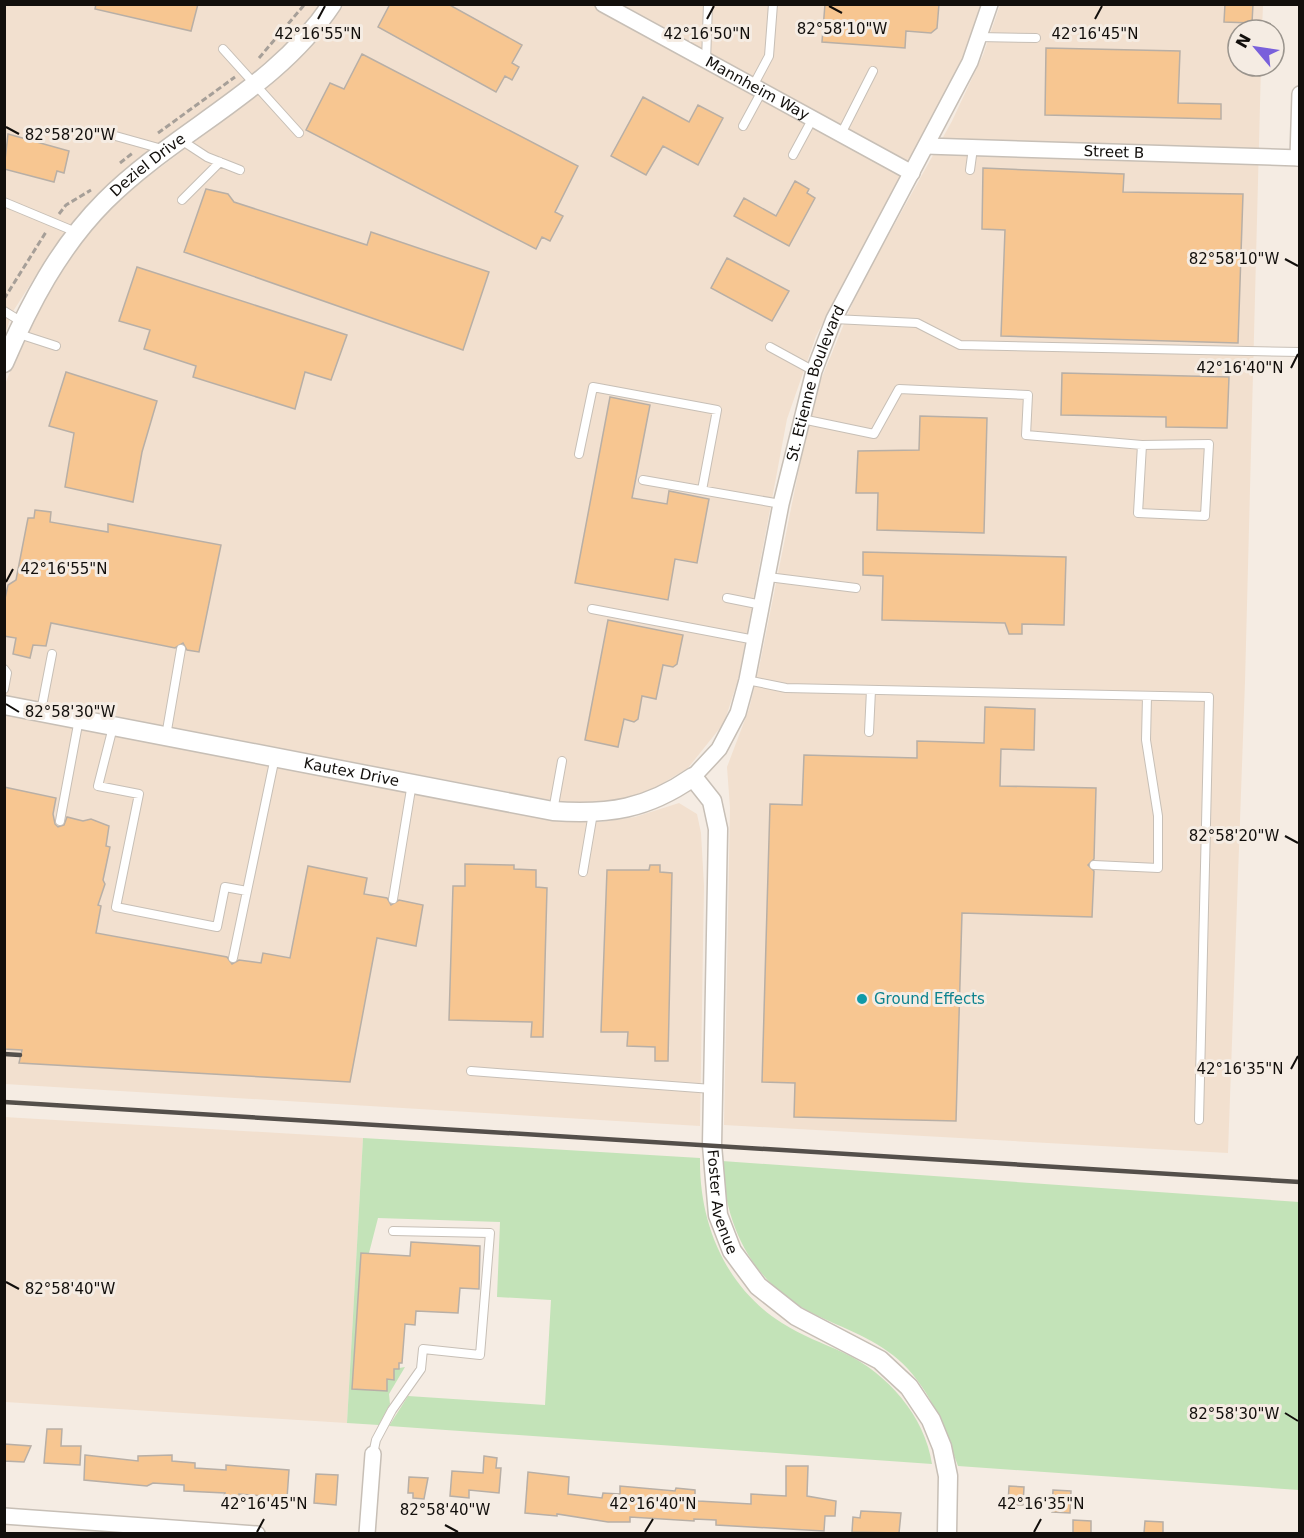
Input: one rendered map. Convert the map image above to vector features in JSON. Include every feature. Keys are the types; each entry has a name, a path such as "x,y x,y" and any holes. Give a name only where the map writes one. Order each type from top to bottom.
{"street":[{"name":"Deziel Drive","path":"4,363 39,289 78,233 105,201 174,145 257,85 295,48 332,4"},
{"name":"Mannheim Way","path":"603,4 619,9 706,61 912,173"},
{"name":"St. Etienne Boulevard","path":"693,777 719,749 738,713 747,680 781,504 813,371 834,319 970,62 990,4"},
{"path":"1299,94 1299,158"},
{"name":"Street B","path":"926,146 1299,158"},
{"name":"Kautex Drive","path":"4,705 553,810 593,813 626,808 666,795 693,777"},
{"name":"Foster Avenue","path":"693,777 712,801 718,829 713,1180 718,1215 732,1251 758,1286 796,1316 880,1359 909,1388 931,1420 942,1448 948,1476 947,1533"},
{"path":"366,1533 373,1454"},
{"path":"4,1516 256,1533"}],"lane":[{"path":"706,61 708,4"},
{"path":"743,126 769,56 773,4"},
{"path":"978,38 1036,38"},
{"path":"223,50 299,133"},
{"path":"841,134 873,71"},
{"path":"793,155 813,118"},
{"path":"112,135 174,145 240,170"},
{"path":"970,170 973,148"},
{"path":"182,201 220,162"},
{"path":"4,202 78,233"},
{"path":"4,311 20,328 56,346"},
{"path":"834,319 917,323 960,345 1299,352"},
{"path":"770,347 813,371"},
{"path":"579,454 592,387 717,410 702,490"},
{"path":"800,418 874,435 899,389 1028,395 1026,435 1142,445 1209,444 1205,516 1138,513 1142,445"},
{"path":"643,480 781,504"},
{"path":"768,577 856,588"},
{"path":"727,598 762,605"},
{"path":"592,609 755,640"},
{"path":"166,736 181,649"},
{"path":"40,712 52,654"},
{"path":"4,669 8,673 4,689"},
{"path":"747,680 786,688 1209,697 1199,1120"},
{"path":"869,732 871,690"},
{"path":"1094,865 1158,868 1158,816 1146,740 1147,696"},
{"path":"60,821 79,719"},
{"path":"113,726 98,786 139,794 116,907 217,927 225,887 247,891"},
{"path":"232,958 275,757"},
{"path":"553,810 562,761"},
{"path":"393,899 412,783"},
{"path":"583,872 593,813"},
{"path":"471,1071 714,1089"},
{"path":"373,1454 376,1440 392,1410 421,1370 423,1349 480,1355 490,1233 393,1231"}],"path":[{"path":"256,61 305,4"},
{"path":"156,135 235,76"},
{"path":"117,166 124,159"},
{"path":"62,210 95,186"},
{"path":"4,299 46,232"}],"shaded area":[{"path":"5,5 320,5 285,47 246,82 91,204 57,243 12,313 5,334"},
{"path":"341,5 982,5 961,63 816,336 787,419 738,680 724,723 688,768 638,798 578,805 5,696 4,387 30,321 54,277 89,231 129,191 254,97 317,38"},
{"path":"1000,5 1263,5 1262,18 1226,18 1226,78 1261,78 1245,682 1228,1153 724,1125 730,808 727,767 749,709 759,668 813,399 858,290 952,121 983,55"},
{"path":"4,714 549,819 600,822 635,817 679,803 697,814 701,833 704,886 700,1126 5,1084"},
{"path":"4,1117 363,1138 347,1423 5,1402"}],"green space":[{"path":"363,1138 700,1158 704,1206 710,1229 719,1251 745,1291 782,1323 860,1362 889,1384 912,1413 921,1429 932,1464 389,1426 408,1396 545,1405 551,1300 497,1297 500,1222 378,1218 369,1253 361,1253 352,1389 386,1391 387,1379 394,1379 394,1369 405,1367 389,1394 390,1404 379,1425 347,1423"},
{"path":"722,1161 1299,1202 1299,1490 958,1466 932,1403 908,1369 877,1344 796,1304 776,1289 760,1272 747,1253 729,1210"}],"building":[{"path":"96,4 198,4 191,31 95,9"},
{"path":"390,4 448,4 522,45 512,63 519,67 512,80 505,76 496,92 378,27"},
{"path":"825,4 939,4 937,28 931,33 906,31 905,48 822,42"},
{"path":"1225,4 1253,4 1252,18 1226,18 1226,22 1224,22"},
{"path":"1046,48 1180,51 1178,103 1221,104 1221,119 1045,115"},
{"path":"362,54 578,166 555,212 563,216 550,241 542,237 536,249 306,130 330,83 344,89"},
{"path":"643,97 689,122 698,105 723,118 698,165 663,146 646,175 611,156"},
{"path":"8,134 69,151 64,173 57,171 54,182 4,169"},
{"path":"983,168 1124,174 1123,192 1243,194 1238,343 1001,336 1005,230 982,229"},
{"path":"795,181 809,189 807,193 815,198 789,246 734,216 744,198 776,216"},
{"path":"206,189 228,194 234,202 367,245 371,232 489,272 463,350 184,252"},
{"path":"727,258 789,291 772,321 711,288"},
{"path":"137,267 347,335 331,380 305,372 295,409 193,377 196,366 144,349 150,330 119,321"},
{"path":"66,372 157,401 142,452 133,502 65,487 74,433 49,426"},
{"path":"1062,373 1229,377 1227,428 1166,427 1166,417 1061,415"},
{"path":"610,397 650,405 632,498 667,504 669,491 709,499 697,563 675,559 668,600 575,583"},
{"path":"920,416 987,418 984,533 877,530 878,493 856,493 858,451 919,450"},
{"path":"35,510 51,512 50,522 108,532 108,524 221,545 199,652 187,650 183,643 175,648 51,623 46,646 33,645 30,658 13,654 16,638 4,636 4,603 8,585 16,580 28,518 34,518"},
{"path":"863,552 1066,557 1064,625 1022,624 1022,634 1009,634 1005,623 882,620 883,576 863,575"},
{"path":"608,620 683,635 677,664 673,667 663,665 656,699 642,696 638,719 634,722 624,719 618,747 585,740"},
{"name":"Ground Effects","path":"985,707 1035,709 1034,750 1001,749 1000,786 1096,788 1094,859 1088,865 1094,871 1092,917 962,913 956,1121 794,1117 795,1083 762,1082 770,804 802,805 804,755 917,758 917,741 984,743"},
{"path":"4,787 56,798 53,814 58,827 64,825 67,817 83,821 91,819 109,826 106,846 110,847 103,880 105,884 98,905 101,906 96,933 227,957 232,964 239,960 261,963 263,953 290,958 308,866 367,878 364,894 387,898 391,905 399,900 423,905 416,946 377,938 350,1082 19,1063 22,1050 4,1049"},
{"path":"465,864 514,865 514,869 536,870 536,887 547,888 543,1037 531,1037 532,1022 449,1020 453,886 465,886"},
{"path":"650,865 660,865 660,872 672,873 668,1061 655,1061 655,1047 627,1046 628,1032 601,1032 607,870 649,870"},
{"path":"411,1242 480,1246 479,1289 460,1288 458,1313 416,1311 415,1325 405,1324 402,1363 399,1363 399,1369 394,1369 394,1380 387,1379 387,1391 352,1389 361,1253 410,1256"},
{"path":"47,1429 62,1429 61,1446 81,1446 80,1465 44,1463"},
{"path":"4,1444 31,1446 24,1462 4,1461"},
{"path":"85,1455 138,1461 138,1456 172,1455 172,1461 195,1463 195,1468 226,1470 226,1465 289,1470 287,1498 239,1494 239,1497 224,1496 225,1493 184,1491 184,1485 153,1483 147,1486 84,1480"},
{"path":"484,1456 497,1458 496,1468 501,1468 499,1493 469,1490 469,1498 450,1496 452,1471 483,1473"},
{"path":"786,1466 808,1466 807,1496 836,1501 835,1516 825,1516 824,1531 716,1525 716,1520 630,1517 630,1522 608,1522 557,1514 557,1516 525,1513 528,1472 569,1477 568,1494 602,1498 603,1493 620,1494 620,1486 675,1491 676,1488 695,1490 695,1498 698,1501 751,1504 751,1494 786,1496"},
{"path":"316,1474 338,1475 336,1505 314,1503"},
{"path":"409,1477 428,1478 424,1499 413,1498 413,1493 408,1493"},
{"path":"1009,1486 1024,1487 1023,1505 1008,1505"},
{"path":"1053,1490 1071,1491 1070,1513 1052,1512"},
{"path":"861,1511 901,1513 899,1533 852,1532 853,1517 860,1518"},
{"path":"1073,1520 1091,1521 1091,1533 1073,1533"},
{"path":"1145,1521 1163,1522 1163,1533 1144,1533"}],"railway":[{"path":"4,1054 20,1055"},
{"path":"4,1102 1300,1182"}],"place":[{"name":"Ground Effects","path":"862,999"}]}
